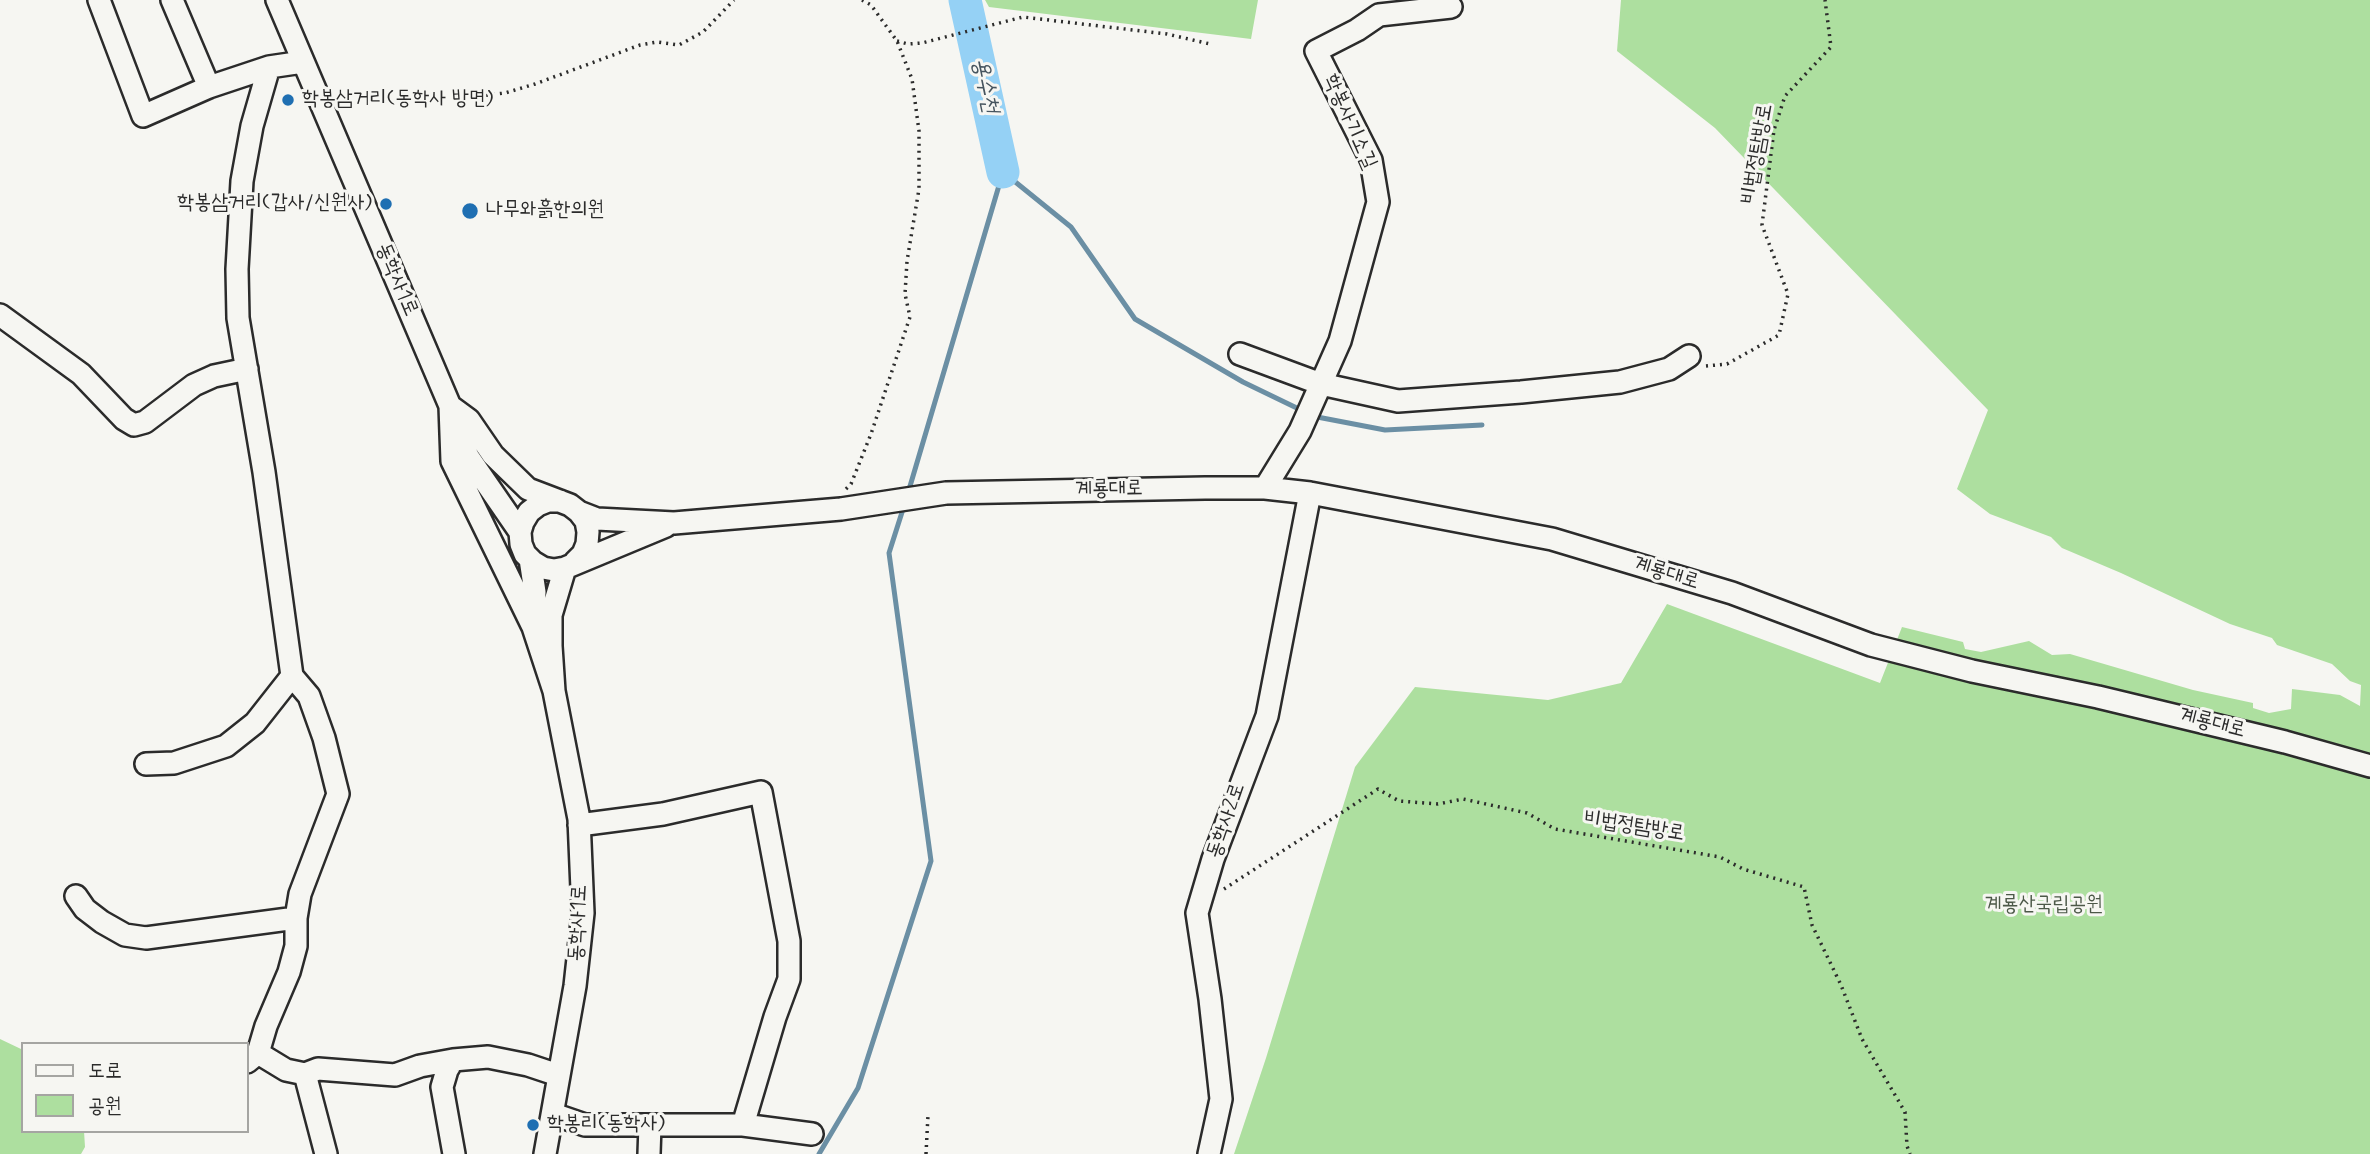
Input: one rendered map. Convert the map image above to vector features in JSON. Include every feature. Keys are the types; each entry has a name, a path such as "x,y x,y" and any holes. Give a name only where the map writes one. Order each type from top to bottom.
{"street":[{"path":"99,0 143,116 209,87 269,67 303,62"},
{"path":"172,0 209,87"},
{"name":"동학사1로","path":"277,0 451,416 476,468 520,532"},
{"name":"학봉사기소길","path":"1317,393 1340,341 1378,202 1371,160 1316,51 1357,30 1380,7 1451,7"},
{"path":"269,67 252,126 242,181 237,270 239,318 264,471 292,676 309,696 324,738 338,794 300,894 296,918 296,946 289,972 252,1057 305,1074 318,1069 395,1075 420,1066 453,1060 488,1058 528,1065 558,1075"},
{"path":"0,315 81,374 124,419 134,425 145,422 194,385 215,376 247,369"},
{"path":"1240,354 1317,393 1398,401 1620,382 1697,361"},
{"path":"1265,488 1300,431 1317,393"},
{"path":"554,691 533,627 452,461 451,416 469,421 493,455 528,489 597,519 674,523 841,509"},
{"name":"계룡대로","path":"841,509 946,493 1265,488 1310,493 1552,539 1732,593 1871,645 1972,671 2098,697 2285,742 2370,766"},
{"name":"동학사2로","path":"1209,1154 1221,1098 1197,913 1248,761 1267,716 1310,493"},
{"path":"533,627 534,592 530,559 521,544 520,532 529,512 538,505 548,501 560,501"},
{"path":"554,691 551,615 570,565 583,554 587,544 586,522 579,512"},
{"path":"530,559 543,568 554,570 674,523"},
{"path":"146,764 174,763 226,746 255,723 292,676"},
{"name":"동학사1로","path":"545,1154 575,986 583,914 579,825 554,691"},
{"path":"579,825 663,814 761,792 789,942 789,979 743,1125"},
{"path":"76,896 85,909 125,935 146,937 296,918"},
{"path":"453,1060 442,1087 454,1154"},
{"path":"305,1074 326,1154"},
{"path":"553,1114 585,1125 743,1125 812,1134"},
{"path":"649,1154 650,1125"}],"path":[{"path":"479,96 535,85 640,45 657,42 679,45 703,32 734,0"},
{"path":"841,509 843,493 851,484 871,434 910,317 905,294 907,261 919,189 919,131 912,79 897,41 871,5 862,0"},
{"name":"비법정탐방로","path":"1697,361 1727,364 1779,335 1787,294 1762,225 1774,130 1784,96 1831,47 1825,0"},
{"path":"897,41 908,44 922,43 1023,17 1167,34 1210,44"},
{"name":"비법정탐방로","path":"1202,895 1228,888 1378,789 1399,801 1438,804 1463,799 1527,813 1555,830 1720,857 1743,869 1804,887 1812,925 1862,1039 1905,1112 1910,1154"},
{"path":"926,1154 928,1115"}],"green space":[{"path":"985,0 1258,0 1251,39 989,7"},
{"name":"계룡산국립공원","path":"1621,0 2370,0 2370,1154 1234,1154 1355,767 1415,687 1548,700 1621,683 1667,604 1880,683 1902,627 1963,642 1965,649 1981,652 2029,641 2052,655 2070,654 2193,690 2253,703 2253,708 2269,713 2291,709 2292,689 2340,695 2360,706 2361,685 2350,681 2332,664 2277,645 2272,638 2230,624 2062,548 2051,537 1990,514 1957,489 1988,410 1715,128 1617,51"},
{"path":"0,1039 21,1049 21,1133 84,1133 85,1147 81,1154 0,1154"}],"waterway":[{"name":"용수천","path":"965,0 1003,172"},
{"path":"908,493 1003,172 1071,227 1135,319 1243,382 1303,411"},
{"path":"1312,416 1385,430 1482,425"},
{"path":"819,1154 858,1088 931,861 889,553 904,506"}],"place":[{"name":"학봉삼거리(동학사 방면)","path":"288,100"},
{"name":"학봉삼거리(갑사/신원사)","path":"386,204"},
{"name":"나무와흙한의원","path":"470,211"},
{"name":"학봉리(동학사)","path":"533,1125"}]}
